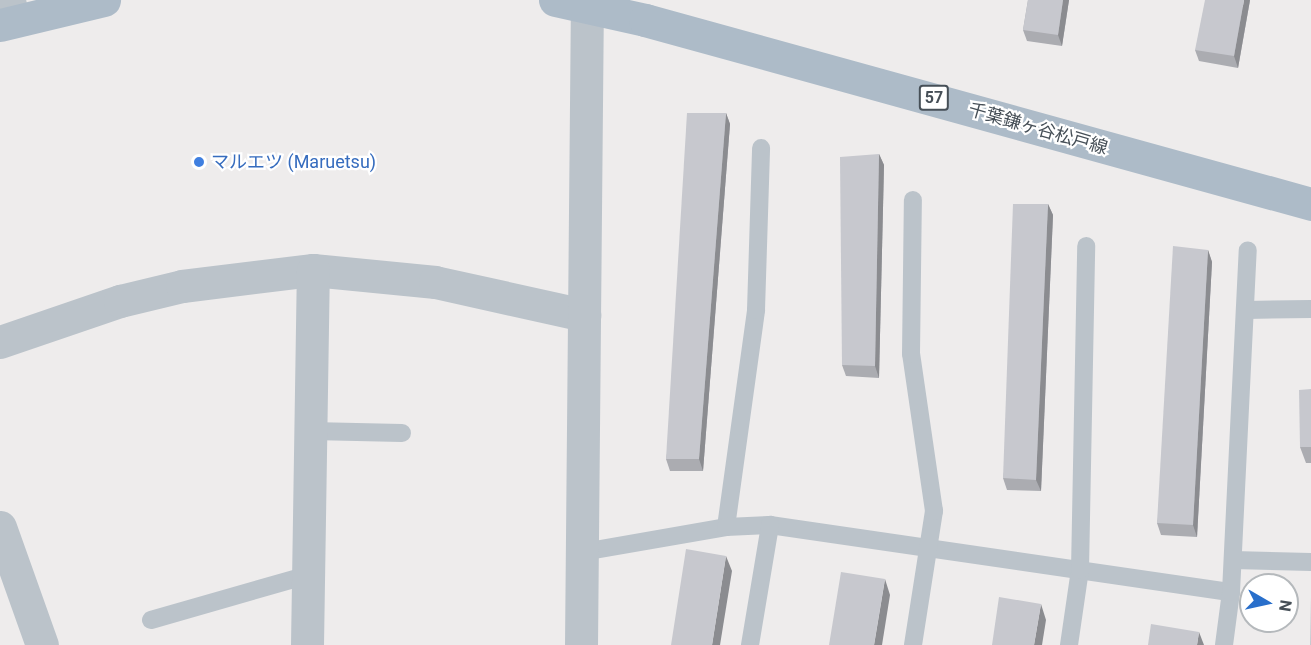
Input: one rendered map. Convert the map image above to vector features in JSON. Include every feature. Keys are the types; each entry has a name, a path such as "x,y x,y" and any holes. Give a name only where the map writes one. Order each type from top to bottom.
{"main road":[{"path":"7,15 104,0"},
{"name":"千葉鎌ヶ谷松戸線","path":"555,0 587,3 1311,204"}],"street":[{"path":"581,645 587,3"},
{"path":"0,342 120,301 182,286 313,270 435,282 584,315"},
{"path":"308,645 313,270"},
{"path":"0,527 42,645"}],"lane":[{"path":"726,528 756,310 761,148"},
{"path":"913,200 911,354 934,511 913,645"},
{"path":"1069,645 1080,570 1086,246"},
{"path":"1224,645 1233,560 1248,250"},
{"path":"1246,310 1311,309"},
{"path":"311,431 402,433"},
{"path":"750,645 770,525"},
{"path":"583,552 726,528 770,525 929,545 1231,592"},
{"path":"1233,560 1311,562"},
{"path":"151,620 308,575"}],"building":[{"path":"1028,0 1063,0 1058,35 1023,30"},
{"path":"1205,0 1244,0 1234,56 1195,50"},
{"path":"687,113 726,113 699,459 666,459"},
{"path":"879,154 875,366 842,365 840,157"},
{"path":"1013,204 1048,204 1036,480 1003,478"},
{"path":"1173,246 1208,250 1193,525 1157,523"},
{"path":"1311,389 1311,447 1300,447 1299,390"},
{"path":"686,549 726,556 712,645 671,645"},
{"path":"841,572 885,579 874,645 829,645"},
{"path":"999,597 1041,604 1034,645 992,645"},
{"path":"1311,597 1311,645 1310,645"},
{"path":"1151,624 1199,632 1197,645 1148,645"}],"place":[{"name":"マルエツ (Maruetsu)","path":"199,162"}]}
